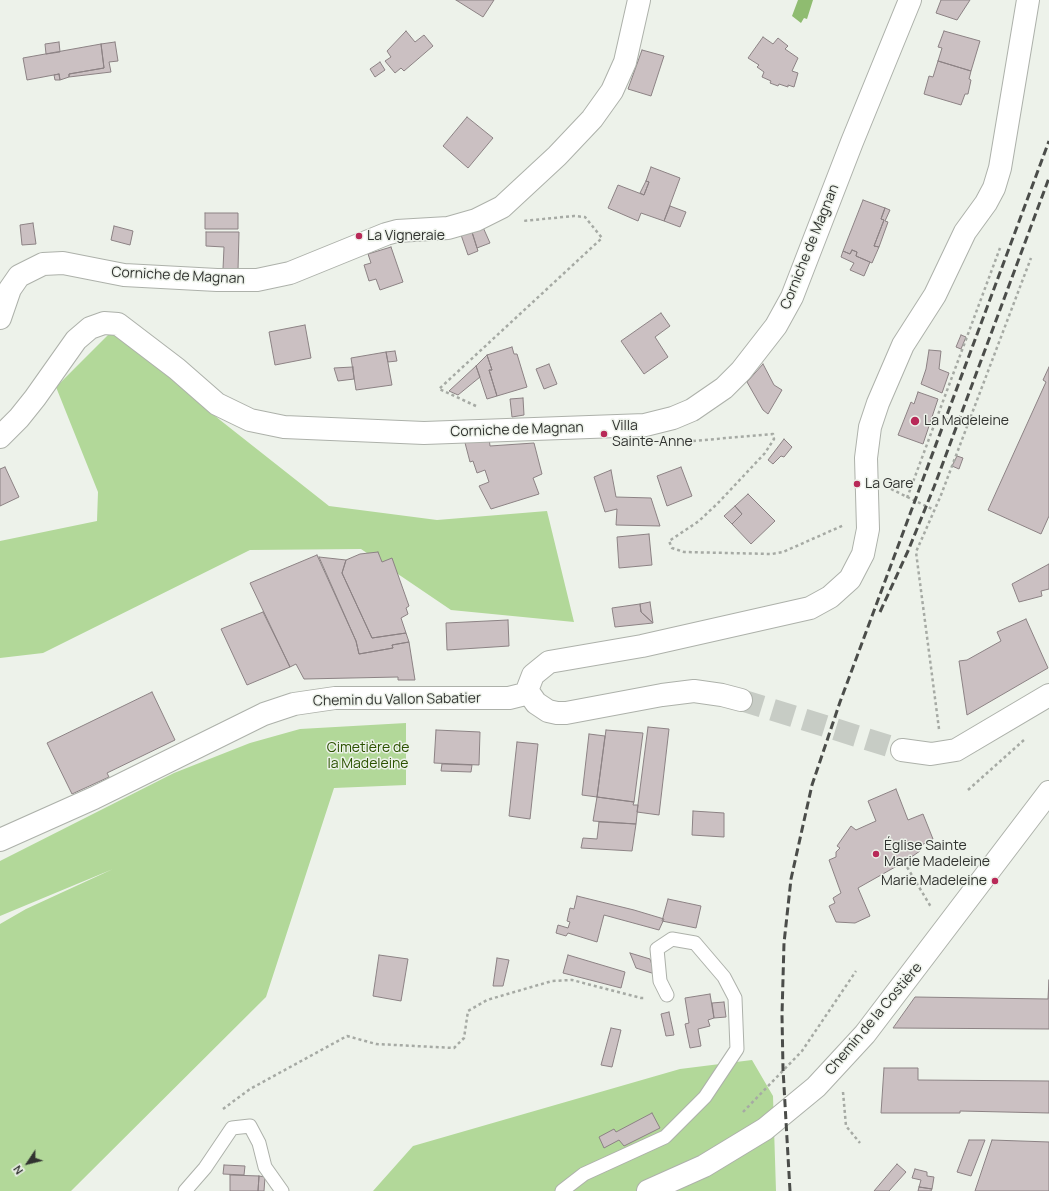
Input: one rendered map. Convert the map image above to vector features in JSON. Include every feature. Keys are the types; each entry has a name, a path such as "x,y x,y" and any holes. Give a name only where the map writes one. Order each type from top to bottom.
{"street":[{"name":"Corniche de Magnan","path":"0,318 10,289 19,276 43,264 63,263 124,275 217,280 258,280 290,273 386,234 397,231 448,228 476,220 502,207 552,161 592,119 612,92 625,62 639,0"},
{"name":"Corniche de Magnan","path":"0,437 19,418 35,398 76,340 90,328 104,323 118,324 177,370 216,404 250,420 284,427 424,433 645,425 673,418 692,410 724,388 741,372 776,326 792,297 852,142 910,0"},
{"path":"741,700 722,695 694,691 662,695 566,713 557,713 542,708 529,693 528,688 533,675 549,662 642,646 788,614 820,603 844,585 855,571 866,542 869,514 866,475 866,444 870,427 903,345 934,295 965,232 986,203 994,188 1000,168 1028,0"},
{"name":"Chemin du Vallon Sabatier","path":"0,840 94,798 264,714 294,704 335,698 509,698 529,693"},
{"path":"902,750 918,753 942,753 956,750 1049,695"},
{"name":"Chemin de la Costière","path":"648,1191 704,1166 765,1129 816,1087 865,1034 1049,792"}],"lane":[{"path":"562,1191 584,1174 665,1136 705,1097 737,1049 735,998 724,977 695,943 672,939 657,949 660,981 667,995"},
{"path":"185,1191 205,1168 232,1128 250,1126 259,1143 265,1167 282,1191"}],"path":[{"path":"479,411 478,407 439,389 602,238 585,217 574,216 522,221"},
{"path":"934,510 907,498 1000,248"},
{"path":"942,753 916,552 934,510 1031,258"},
{"path":"675,443 773,434 774,439 765,453 719,502 699,521 669,541 672,548 684,552 772,554 783,552 869,514"},
{"path":"968,790 1028,737"},
{"path":"904,862 929,904"},
{"path":"739,1115 802,1051 856,971"},
{"path":"218,1112 250,1089 347,1036 376,1044 454,1048 464,1038 468,1011 487,1000 552,981 572,980 641,998 667,995"},
{"path":"835,1067 842,1078 846,1126 860,1142"}],"green space":[{"path":"113,330 220,420 329,506 437,520 547,511 574,622 451,610 361,549 250,550 43,653 0,658 0,541 97,521 98,492 56,387"},
{"name":"Cimetière de la Madeleine","path":"406,723 406,785 334,788 266,997 71,1191 0,1191 0,924 26,909 113,869 0,916 0,861 174,773 250,743 300,729"},
{"path":"752,1060 773,1096 776,1191 373,1191 413,1146 680,1069"}],"shaded area":[{"path":"798,0 813,0 807,19 804,18 801,23 792,16"}],"building":[{"path":"456,0 494,0 483,17"},
{"path":"941,0 970,0 957,20 936,13"},
{"path":"406,31 415,42 424,35 433,46 404,71 401,68 395,73 385,61 391,57 387,51"},
{"path":"944,31 980,41 971,71 938,61 942,48 938,47"},
{"path":"763,37 773,44 778,38 788,46 785,49 798,58 792,71 798,73 794,87 779,84 778,86 770,83 771,81 762,77 764,72 757,67 759,65 748,58"},
{"path":"59,42 60,52 46,54 45,44"},
{"path":"115,42 118,61 109,62 111,72 69,77 69,74 104,68 101,44"},
{"path":"101,44 104,68 69,74 69,77 60,80 59,74 27,80 23,58"},
{"path":"642,50 664,56 651,96 628,89"},
{"path":"938,61 971,71 968,94 965,94 961,105 924,94 929,76 933,77"},
{"path":"380,62 385,70 375,77 370,69"},
{"path":"59,74 60,80 55,80 54,75"},
{"path":"467,117 493,138 468,168 443,146"},
{"path":"651,167 680,178 664,221 641,213 638,221 608,208 618,185 644,195 649,182 646,181"},
{"path":"646,181 649,182 644,195 640,193"},
{"path":"863,200 885,208 881,219 884,220 874,246 879,247 872,263 856,256 857,252 852,250 850,254 843,251"},
{"path":"670,206 686,212 680,227 664,221"},
{"path":"885,208 890,210 885,221 888,222 879,247 874,246 884,220 881,219"},
{"path":"205,213 238,213 238,229 205,229"},
{"path":"33,223 36,244 22,245 20,225"},
{"path":"482,225 490,243 477,248 471,229"},
{"path":"114,226 133,231 130,245 111,240"},
{"path":"471,229 478,251 468,255 460,232"},
{"path":"206,232 239,232 238,270 223,269 224,247 206,246"},
{"path":"391,247 403,282 380,290 376,279 369,281 364,265 371,263 368,254"},
{"path":"852,250 857,252 856,256 870,262 864,276 850,270 854,263 841,257 843,251 850,254"},
{"path":"661,313 670,326 655,337 668,357 644,374 621,341"},
{"path":"305,325 311,358 275,365 269,332"},
{"path":"961,335 966,337 961,349 956,347"},
{"path":"512,347 514,354 517,354 527,387 497,396 489,370 492,370 487,355"},
{"path":"929,350 941,351 939,369 949,373 942,393 921,384 926,369"},
{"path":"395,351 397,361 388,362 386,352"},
{"path":"386,352 392,385 356,390 351,358"},
{"path":"487,355 492,370 489,370 497,396 487,399 476,366"},
{"path":"549,364 557,384 544,389 536,369"},
{"path":"763,364 774,385 782,390 768,414 763,410 747,382"},
{"path":"476,366 480,377 458,395 449,391"},
{"path":"353,367 354,379 338,381 334,368"},
{"path":"1049,367 1049,516 1041,534 988,510 1046,382 1043,380"},
{"path":"918,392 938,399 923,444 898,435 911,402 914,404"},
{"path":"523,398 524,415 512,417 510,399"},
{"path":"489,438 490,446 534,443 542,474 533,478 539,494 491,509 479,486 489,482 485,470 477,473 473,461 470,462 464,439"},
{"path":"784,439 792,447 784,457 781,456 773,464 768,460"},
{"path":"957,456 963,458 959,469 952,466"},
{"path":"5,467 19,497 0,506 0,469"},
{"path":"681,467 692,496 667,506 657,476"},
{"path":"611,470 616,497 651,498 660,526 616,525 617,509 605,512 594,477"},
{"path":"748,494 775,521 751,544 732,524 742,514 735,506"},
{"path":"735,506 742,514 732,524 724,516"},
{"path":"649,534 652,565 619,568 617,537"},
{"path":"378,552 382,562 392,558 409,606 406,608 408,614 401,618 406,633 372,638 342,573 346,560 360,554"},
{"path":"317,555 356,641 359,654 393,648 392,645 409,642 415,680 398,680 398,677 304,679 296,664 290,667 250,583"},
{"path":"319,557 346,560 342,573 372,638 406,633 409,642 392,645 393,648 359,654 356,641"},
{"path":"1049,564 1049,589 1041,591 1042,596 1019,602 1012,584"},
{"path":"650,602 653,623 641,612 640,604"},
{"path":"640,604 641,612 653,623 615,627 612,608"},
{"path":"263,612 290,667 247,685 221,629"},
{"path":"1026,619 1048,668 967,715 959,661 967,660 1001,641 997,632"},
{"path":"508,620 509,646 447,650 446,623"},
{"path":"152,692 175,740 107,773 109,777 72,794 47,743"},
{"path":"648,727 669,729 659,815 637,812"},
{"path":"436,730 480,732 479,765 434,763"},
{"path":"606,730 643,733 634,802 597,797"},
{"path":"589,734 605,736 597,797 582,795"},
{"path":"517,742 538,744 530,819 509,816"},
{"path":"442,764 472,765 471,772 441,771"},
{"name":"Église Sainte Marie Madeleine","path":"896,789 908,820 923,814 933,839 918,847 920,851 904,862 858,888 870,916 855,923 836,922 829,906 835,903 833,898 841,893 829,860 836,857 836,852 840,848 837,846 851,826 856,830 876,821 868,801"},
{"path":"597,797 634,802 633,805 638,805 636,824 593,821"},
{"path":"693,811 724,813 724,837 692,835"},
{"path":"599,822 636,824 632,851 581,848 583,838 597,839"},
{"path":"577,896 664,919 659,930 604,915 597,942 568,933 566,936 556,933 558,925 568,928 570,922 567,921 570,908 574,909"},
{"path":"668,899 701,906 696,928 662,921"},
{"path":"630,953 650,959 655,974 636,968"},
{"path":"379,955 408,959 401,1001 373,996"},
{"path":"568,955 625,972 621,988 563,973"},
{"path":"497,958 509,960 503,986 493,986"},
{"path":"1049,980 1049,1029 893,1028 915,997 1048,999"},
{"path":"710,994 714,1018 708,1020 710,1026 698,1029 701,1046 690,1048 685,1024 689,1023 685,998"},
{"path":"724,1002 726,1017 714,1018 712,1003"},
{"path":"669,1012 674,1035 666,1036 661,1014"},
{"path":"611,1028 621,1030 612,1067 601,1065"},
{"path":"884,1068 918,1068 918,1080 1049,1081 1049,1113 960,1111 960,1113 881,1113"},
{"path":"652,1113 660,1128 624,1146 619,1140 604,1148 599,1137 614,1129 616,1132"},
{"path":"969,1140 985,1140 971,1176 957,1172"},
{"path":"992,1140 1049,1142 1049,1191 975,1191"},
{"path":"897,1164 906,1172 889,1191 874,1191"},
{"path":"224,1165 245,1166 244,1175 223,1174"},
{"path":"915,1169 927,1172 927,1176 934,1177 932,1189 919,1187 921,1180 912,1178"},
{"path":"230,1175 259,1176 258,1191 230,1191"},
{"path":"259,1176 265,1177 264,1191 258,1191"},
{"path":"919,1187 932,1189 931,1191 918,1191"}],"tunnel":[{"path":"741,700 902,750"}],"railway":[{"path":"790,1191 783,1069 782,1015 784,943 791,879 812,785 840,702 1049,141"},
{"path":"880,612 908,551 934,487 1049,178"}],"place":[{"name":"La Vigneraie","path":"359,236"},
{"name":"La Madeleine","path":"915,421"},
{"name":"Villa Sainte-Anne","path":"604,434"},
{"name":"La Gare","path":"857,484"},
{"name":"Église Sainte Marie Madeleine","path":"876,854"},
{"name":"Marie Madeleine","path":"995,881"}]}
